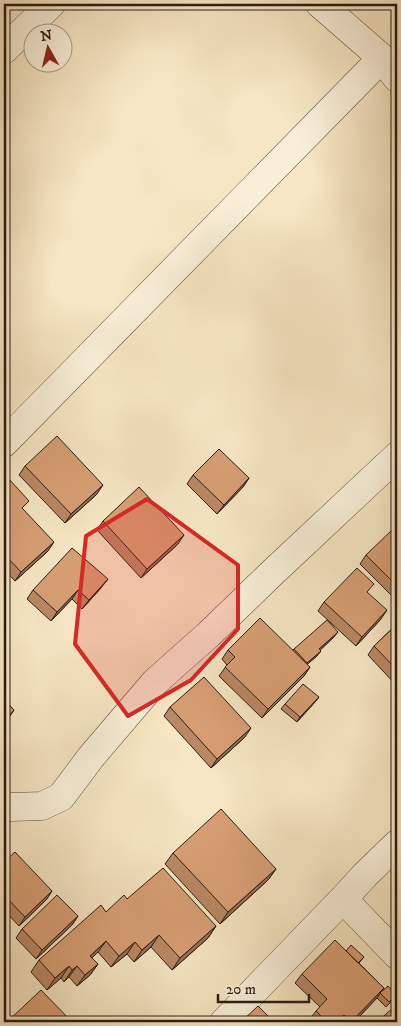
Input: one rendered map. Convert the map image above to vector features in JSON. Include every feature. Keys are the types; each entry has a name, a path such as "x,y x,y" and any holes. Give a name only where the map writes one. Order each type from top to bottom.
{"street":[{"path":"4,50 51,4"},
{"path":"4,443 390,68 320,4"},
{"path":"7,809 42,806 61,797 91,757 155,682 209,634 397,456"},
{"path":"224,1022 397,844"},
{"path":"343,899 397,955"}],"highlighted area":[{"path":"147,499 238,565 238,629 191,680 128,716 75,644 86,536"}],"building":[{"path":"57,436 103,485 71,514 25,466"},
{"path":"219,449 249,478 224,505 193,475"},
{"path":"8,478 29,501 22,508 54,542 21,572 4,554 4,482"},
{"path":"139,487 184,535 147,569 103,521"},
{"path":"393,529 397,534 397,586 366,555"},
{"path":"72,548 108,579 89,600 78,590 57,612 33,590"},
{"path":"357,568 374,584 367,592 387,610 362,637 324,602"},
{"path":"260,618 310,667 268,709 225,667 235,657 228,650"},
{"path":"327,620 338,632 307,663 294,649"},
{"path":"397,624 397,670 374,646"},
{"path":"204,677 251,728 217,759 170,707"},
{"path":"303,684 319,697 300,717 285,704"},
{"path":"4,699 14,710 4,721"},
{"path":"221,809 276,869 228,912 173,853"},
{"path":"15,852 52,891 25,917 4,895 4,862"},
{"path":"163,868 216,926 180,958 159,935 142,950 135,942 119,956 106,941 90,956 98,964 85,975 77,966 72,970 69,966 55,978 39,960 101,905 106,912 124,895 127,899"},
{"path":"57,895 78,916 42,950 22,929"},
{"path":"335,940 384,988 351,1022 344,1015 336,1022 327,1022 316,1011 327,999 302,974"},
{"path":"351,945 364,957 358,963 346,951"},
{"path":"388,986 396,995 389,1002 380,993"},
{"path":"41,990 72,1022 7,1022"},
{"path":"258,1006 274,1022 241,1022"},
{"path":"394,1007 397,1011 397,1022 377,1022"}]}
